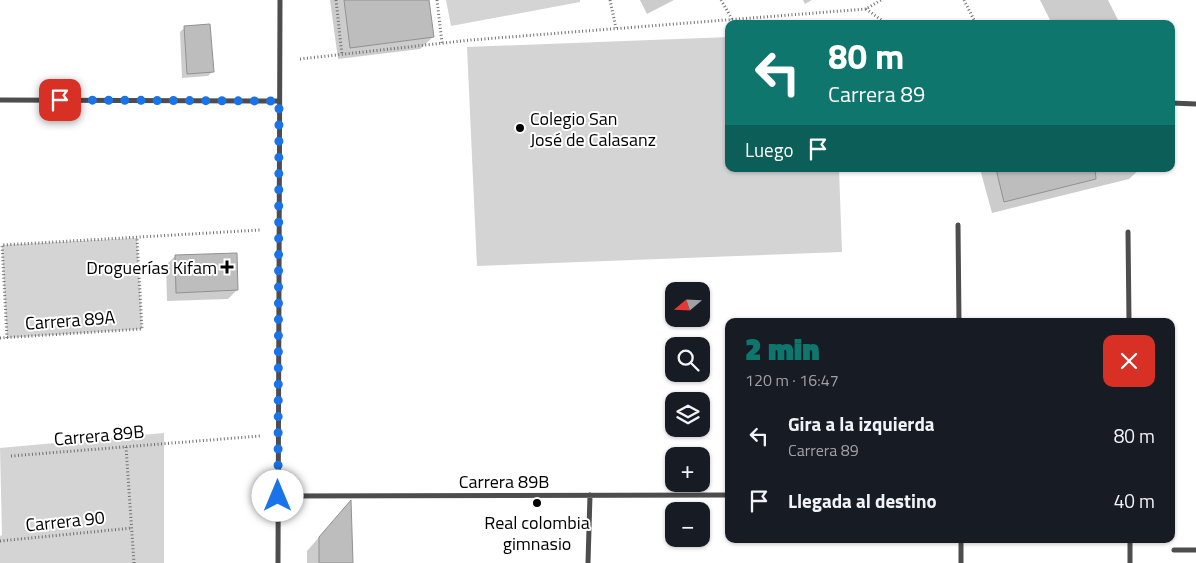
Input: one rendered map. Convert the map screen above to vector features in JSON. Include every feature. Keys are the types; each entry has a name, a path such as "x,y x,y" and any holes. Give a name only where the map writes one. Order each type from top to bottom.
{"street":[{"path":"278,563 280,0"},
{"path":"0,100 279,101"},
{"path":"1175,104 1196,104"},
{"path":"958,225 959,318"},
{"path":"1128,232 1129,318"},
{"path":"588,563 590,495"},
{"name":"Carrera 89B","path":"278,496 725,495"},
{"path":"961,543 961,563"},
{"path":"1130,543 1130,563"},
{"path":"1174,550 1196,550"}],"path":[{"path":"336,0 342,55"},
{"path":"437,0 442,43"},
{"path":"610,0 616,28"},
{"path":"721,0 732,19"},
{"path":"280,62 442,43 866,9 881,0"},
{"path":"964,0 974,20"},
{"path":"866,9 881,20"},
{"path":"7,338 2,244 278,229"},
{"name":"Carrera 89A","path":"0,338 142,329 137,238"},
{"name":"Carrera 89B","path":"11,456 278,435"},
{"path":"126,447 134,563"},
{"name":"Carrera 90","path":"0,541 132,528"}],"shaded area":[{"path":"446,0 580,0 580,2 451,26"},
{"path":"725,37 725,172 839,172 842,252 477,266 467,47"},
{"path":"137,238 142,329 7,338 2,245"},
{"path":"164,433 164,563 0,563 0,536 2,535 0,448"}],"building":[{"path":"344,0 429,0 434,37 350,48"},
{"path":"210,24 214,72 187,74 184,26"},
{"path":"997,172 1095,172 1096,179 1004,202"},
{"path":"237,253 238,290 176,293 175,255"},
{"path":"351,500 353,563 319,563 319,537"}],"place":[{"name":"Colegio San José de Calasanz","path":"520,128"},
{"name":"Droguerías Kifam","path":"227,267"},
{"name":"Real colombia gimnasio","path":"537,503"}],"route":[{"path":"60,100 279,101 278,496"}]}
